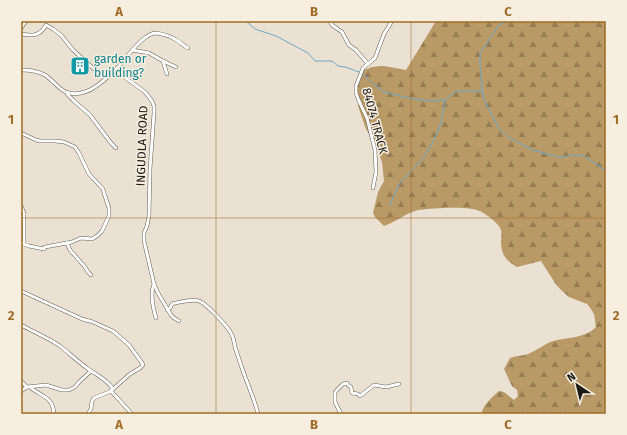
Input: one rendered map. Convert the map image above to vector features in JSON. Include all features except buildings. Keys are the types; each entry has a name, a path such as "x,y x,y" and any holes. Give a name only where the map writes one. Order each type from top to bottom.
{"street":[{"path":"21,28 26,21"},
{"path":"330,21 334,26 341,30 350,45 368,64"},
{"name":"84074 TRACK","path":"374,188 376,172 375,150 367,118 358,101 356,86 363,68 375,58 384,34 392,21"},
{"name":"INGUDLA ROAD","path":"21,34 32,36 37,34 43,29 46,23 59,33 73,50 92,67 109,75 123,76 139,87 149,96 152,101 154,106 148,216 143,237 154,284 168,310 173,317 179,321"},
{"path":"67,94 88,91 101,82 118,67 137,44 148,35 155,33 173,38 184,47 188,48"},
{"path":"132,50 147,52 176,67"},
{"path":"163,61 167,74"},
{"path":"21,70 33,71 44,75 90,115 116,148"},
{"path":"21,134 36,140 64,142 73,146 79,153 89,174 103,189 108,202 109,216 102,231 92,239 81,238 67,243 45,247 44,249 35,248 22,243 24,213 21,206"},
{"path":"67,243 70,250 91,275"},
{"path":"154,284 152,290 156,318"},
{"path":"21,291 82,319 94,322 113,331 129,345 141,361 143,365 140,368 130,374 112,390 94,398 88,414"},
{"path":"168,310 172,304 198,300 207,305 226,325 234,339 235,348 258,414"},
{"path":"21,325 58,344 91,371 110,384 112,390 132,414"},
{"path":"21,391 28,387 46,385 62,390 69,390 75,387 91,371"},
{"path":"21,381 51,402 54,408 54,414"},
{"path":"340,414 335,402 335,392 343,384 347,383 351,387 352,393 360,396 374,385 386,386 399,384"}],"green space":[{"path":"436,21 606,21 606,414 481,414 486,404 499,391 504,392 514,400 518,396 517,390 512,386 504,369 510,358 528,354 556,340 586,334 596,327 594,314 587,304 569,297 560,289 541,261 517,267 510,262 505,257 502,250 501,231 499,227 485,214 479,211 456,208 418,210 384,226 373,213 378,192 384,181 382,162 373,139 366,129 359,109 356,86 361,71 372,67 384,66 406,70"}],"waterway":[{"path":"246,21 255,29 276,36 308,53 315,61 332,61 338,66 359,72"},
{"path":"507,21 499,25 480,53 483,96 500,130 508,137 533,150 558,157 573,155 584,156 606,171"},
{"path":"362,73 384,92 413,99 434,101 445,100 456,91 482,91"},
{"path":"390,205 399,184 424,157 434,140 441,123 445,100"}],"place":[{"name":"garden or building?","path":"80,66"}]}
